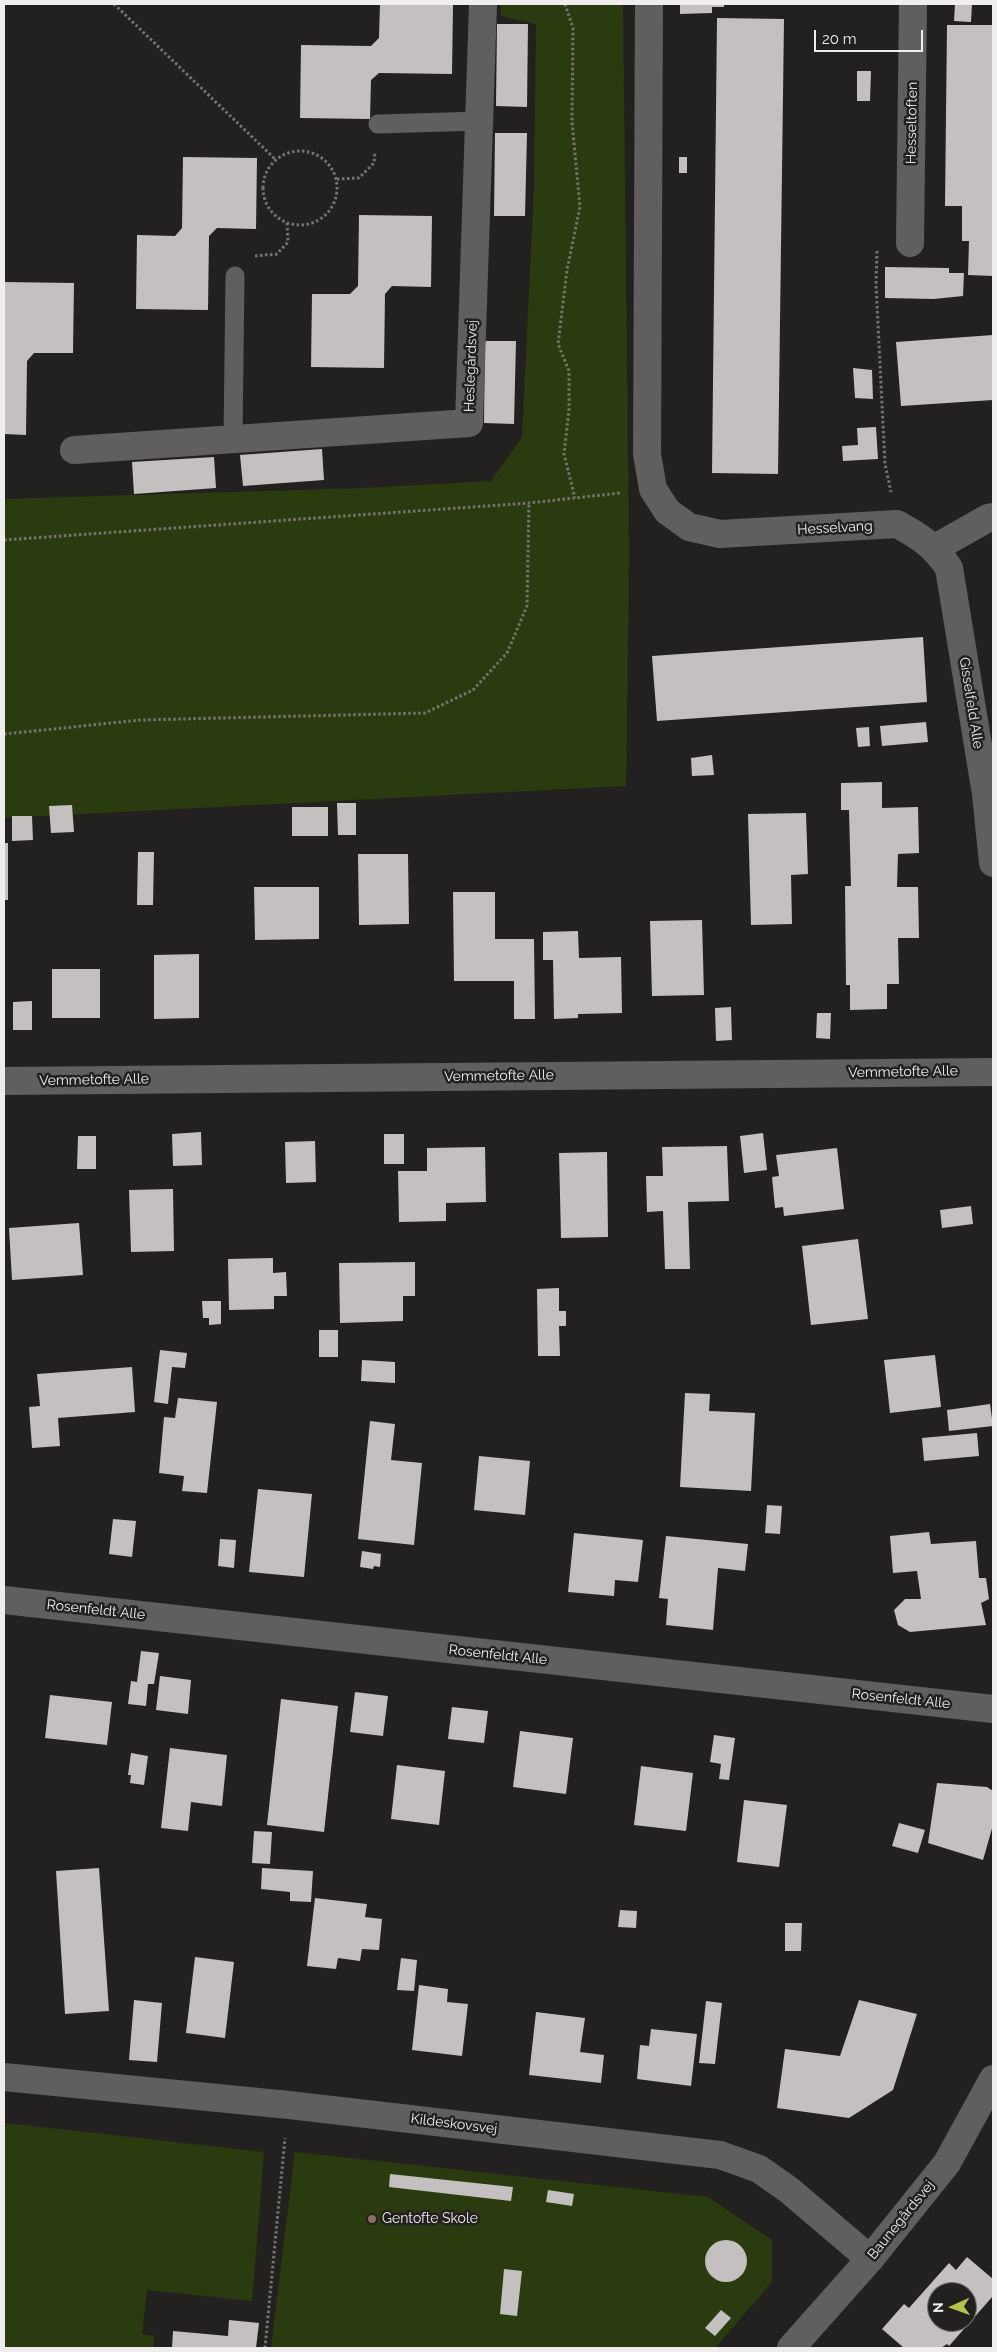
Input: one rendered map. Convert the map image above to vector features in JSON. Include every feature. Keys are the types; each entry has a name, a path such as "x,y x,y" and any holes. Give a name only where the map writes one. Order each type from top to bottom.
{"street":[{"name":"Heslegårdsvej","path":"74,450 469,423 481,121 483,4"},
{"path":"648,4 647,454 660,500"},
{"name":"Hesseltoften","path":"910,243 913,4"},
{"name":"Hesselvang","path":"660,500 689,527 720,534 897,524"},
{"path":"897,524 917,534 936,548 988,518 993,517"},
{"name":"Gisselfeld Alle","path":"936,548 949,568 986,794 993,863"},
{"name":"Vemmetofte Alle","path":"4,1081 993,1072"},
{"name":"Rosenfeldt Alle","path":"4,1600 993,1709"},
{"name":"Kildeskovsvej","path":"4,2077 289,2105 720,2155 759,2168 789,2190 870,2259"},
{"name":"Baunegårdsvej","path":"790,2348 870,2259 947,2163 993,2079"}],"lane":[{"path":"378,124 481,121"},
{"path":"233,440 235,276"}],"path":[{"path":"114,4 276,159"},
{"path":"565,4 573,28 572,122 580,206 567,270 558,344 569,371 569,410 564,454 575,498"},
{"path":"337,179 359,178 374,163 378,124"},
{"path":"304,150 319,155 330,165 337,179 338,193 334,206 326,216 314,223 300,226 287,223 274,215 266,202 262,187 266,172 276,159 289,152 304,150"},
{"path":"235,276 248,256 277,254 288,242 287,223"},
{"path":"877,247 876,284 885,464 897,524"},
{"path":"4,540 529,503 575,498 660,500"},
{"path":"4,734 141,720 425,713 473,690 507,653 527,606 529,503"},
{"path":"264,2348 289,2105"}],"green space":[{"path":"501,4 623,4 629,554 626,786 4,818 4,499 363,488 491,481 522,437 534,189 536,24 501,16"},
{"path":"4,2123 264,2152 252,2301 147,2290 142,2334 154,2336 153,2348 4,2348"},
{"path":"295,2152 708,2197 772,2240 772,2282 715,2348 271,2348"}],"building":[{"path":"380,4 453,4 452,74 379,73 371,80 370,119 300,118 301,45 371,46 379,38"},
{"path":"680,4 724,4 724,7 712,7 712,13 680,14"},
{"path":"955,4 972,4 971,22 954,21"},
{"path":"717,18 784,19 778,474 712,473"},
{"path":"497,24 528,24 527,107 496,106"},
{"path":"947,25 993,25 993,276 968,275 969,241 962,241 962,206 945,206"},
{"path":"857,71 871,71 870,101 857,101"},
{"path":"495,133 527,133 525,216 494,216"},
{"path":"183,157 257,158 256,229 217,228 209,236 208,310 136,309 137,235 175,236 182,228"},
{"path":"679,157 687,157 687,173 679,173"},
{"path":"359,215 432,216 431,287 392,286 385,294 384,368 311,367 312,294 350,294 358,286"},
{"path":"885,267 949,268 949,273 964,273 963,296 934,299 885,298"},
{"path":"4,282 74,283 73,353 34,353 27,361 26,435 4,434"},
{"path":"993,335 993,400 901,406 896,342"},
{"path":"485,341 516,341 514,424 484,423"},
{"path":"853,368 872,370 873,399 855,398"},
{"path":"876,427 878,459 843,461 842,446 858,445 857,428"},
{"path":"322,449 324,480 243,486 240,455"},
{"path":"214,457 216,488 134,494 132,462"},
{"path":"923,637 927,702 657,721 652,656"},
{"path":"926,722 928,742 882,746 880,726"},
{"path":"869,727 870,746 858,747 856,728"},
{"path":"712,755 714,775 692,776 691,758"},
{"path":"882,782 882,808 918,807 919,853 898,854 897,887 918,887 919,938 898,938 899,984 887,984 887,1009 850,1010 850,985 846,985 845,886 851,886 849,810 841,810 841,783"},
{"path":"337,803 356,803 356,835 338,835"},
{"path":"72,805 74,832 51,833 49,806"},
{"path":"292,807 328,807 328,836 292,836"},
{"path":"806,813 808,874 791,875 792,924 751,925 748,814"},
{"path":"12,816 32,816 33,840 12,841"},
{"path":"4,843 8,843 8,900 4,900"},
{"path":"138,852 154,852 153,905 137,905"},
{"path":"358,854 408,854 409,924 359,925"},
{"path":"254,887 319,887 319,939 255,940"},
{"path":"453,892 495,892 495,939 534,939 535,1019 514,1019 514,981 454,981"},
{"path":"702,920 704,995 652,996 650,921"},
{"path":"578,931 579,958 621,957 622,1013 578,1014 578,1018 554,1019 553,960 543,960 543,932"},
{"path":"199,954 199,1018 154,1019 154,955"},
{"path":"52,969 100,969 100,1018 52,1018"},
{"path":"32,1001 32,1030 13,1030 13,1002"},
{"path":"731,1007 732,1040 716,1041 715,1008"},
{"path":"817,1013 831,1013 830,1039 816,1038"},
{"path":"201,1132 202,1165 173,1166 172,1134"},
{"path":"763,1133 767,1170 744,1173 740,1136"},
{"path":"384,1134 404,1134 404,1164 384,1164"},
{"path":"78,1136 96,1136 96,1169 77,1169"},
{"path":"315,1141 316,1182 286,1183 285,1142"},
{"path":"727,1146 729,1201 688,1202 690,1269 665,1269 663,1211 647,1212 646,1176 663,1176 662,1147"},
{"path":"485,1147 486,1202 446,1203 446,1221 399,1222 398,1171 427,1171 427,1148"},
{"path":"837,1148 844,1209 784,1216 783,1207 775,1208 772,1177 779,1176 776,1155"},
{"path":"607,1152 608,1237 561,1238 559,1153"},
{"path":"173,1189 174,1251 131,1252 129,1190"},
{"path":"971,1206 973,1224 942,1228 940,1210"},
{"path":"79,1223 83,1275 12,1280 9,1228"},
{"path":"858,1239 868,1319 811,1325 802,1246"},
{"path":"273,1258 273,1273 286,1272 287,1296 274,1296 274,1309 229,1310 228,1259"},
{"path":"415,1262 415,1296 403,1296 403,1321 340,1323 339,1263"},
{"path":"559,1288 559,1311 566,1311 566,1326 559,1326 560,1356 538,1356 537,1289"},
{"path":"202,1301 221,1301 221,1324 209,1325 209,1318 203,1318"},
{"path":"319,1330 338,1330 338,1357 319,1357"},
{"path":"160,1350 187,1353 185,1368 172,1367 168,1404 154,1402"},
{"path":"935,1355 941,1407 890,1413 884,1360"},
{"path":"362,1360 395,1362 395,1383 361,1381"},
{"path":"132,1367 135,1412 58,1418 60,1446 32,1448 29,1407 40,1406 37,1374"},
{"path":"685,1393 710,1394 709,1411 755,1413 751,1491 680,1487"},
{"path":"178,1398 217,1402 207,1493 182,1491 184,1476 159,1473 164,1417 175,1418"},
{"path":"990,1404 993,1426 949,1431 947,1410"},
{"path":"370,1421 395,1424 391,1460 422,1463 414,1545 358,1539"},
{"path":"977,1433 979,1456 924,1461 922,1438"},
{"path":"479,1456 530,1461 525,1515 474,1510"},
{"path":"258,1489 312,1494 304,1577 249,1572"},
{"path":"767,1505 782,1506 780,1534 765,1533"},
{"path":"113,1519 136,1521 132,1557 109,1554"},
{"path":"929,1532 931,1544 976,1541 979,1578 986,1578 989,1599 981,1603 986,1625 910,1632 898,1625 894,1610 905,1599 921,1599 917,1571 893,1573 890,1536"},
{"path":"574,1533 643,1540 638,1582 615,1580 614,1596 568,1592"},
{"path":"666,1536 748,1544 745,1571 718,1568 713,1630 666,1625 668,1599 659,1598"},
{"path":"220,1539 236,1540 234,1568 218,1566"},
{"path":"362,1551 381,1554 380,1567 374,1566 373,1569 360,1567"},
{"path":"141,1651 159,1653 154,1684 148,1684 146,1706 128,1704 131,1681 137,1682"},
{"path":"160,1676 191,1680 188,1714 156,1710"},
{"path":"355,1692 388,1696 383,1736 350,1732"},
{"path":"50,1695 112,1702 107,1745 45,1738"},
{"path":"281,1699 338,1706 324,1832 267,1825"},
{"path":"452,1707 488,1711 484,1743 448,1739"},
{"path":"520,1731 573,1738 566,1794 513,1787"},
{"path":"714,1735 735,1738 729,1780 719,1779 721,1764 710,1762"},
{"path":"170,1748 227,1755 222,1806 191,1802 188,1831 161,1828"},
{"path":"131,1753 148,1756 144,1785 130,1783 131,1775 128,1775"},
{"path":"397,1765 445,1771 439,1825 391,1819"},
{"path":"641,1766 693,1773 686,1831 634,1825"},
{"path":"937,1783 987,1787 993,1791 993,1825 983,1860 928,1843"},
{"path":"744,1800 787,1805 779,1867 737,1862"},
{"path":"899,1823 925,1830 918,1853 892,1846"},
{"path":"254,1831 272,1832 270,1864 252,1863"},
{"path":"99,1868 109,2011 65,2014 56,1871"},
{"path":"262,1868 313,1871 311,1902 290,1901 290,1892 261,1889"},
{"path":"315,1898 367,1904 365,1917 382,1919 379,1950 362,1949 360,1961 338,1958 336,1969 307,1966"},
{"path":"620,1910 637,1911 636,1928 618,1927"},
{"path":"785,1923 802,1923 801,1951 785,1951"},
{"path":"195,1957 234,1962 225,2038 186,2033"},
{"path":"401,1958 417,1960 414,1991 397,1990"},
{"path":"419,1985 448,1989 447,2002 468,2004 462,2056 412,2050"},
{"path":"134,2000 162,2003 157,2062 129,2060"},
{"path":"859,2000 917,2014 893,2090 849,2118 777,2108 785,2049 840,2056"},
{"path":"706,2001 722,2003 715,2064 699,2063"},
{"path":"536,2012 585,2018 580,2052 604,2055 601,2083 529,2075"},
{"path":"651,2029 697,2034 691,2086 637,2079 640,2045 649,2046"},
{"path":"390,2174 513,2187 511,2201 389,2187"},
{"path":"548,2190 574,2194 572,2206 546,2202"},
{"path":"722,2240 730,2240 741,2246 747,2261 741,2276 730,2282 722,2282 711,2276 705,2265 705,2257 711,2246"},
{"path":"967,2257 993,2279 993,2296 977,2314 977,2282 932,2282 949,2263 956,2270"},
{"path":"504,2269 522,2271 517,2316 500,2314"},
{"path":"927,2288 927,2332 961,2332 949,2346 947,2344 941,2348 904,2348 882,2329 904,2304 909,2308"},
{"path":"721,2310 731,2318 715,2336 705,2328"},
{"path":"229,2320 259,2323 256,2348 172,2348 173,2331 228,2336"}],"place":[{"name":"Gentofte Skole","path":"372,2219"}]}
